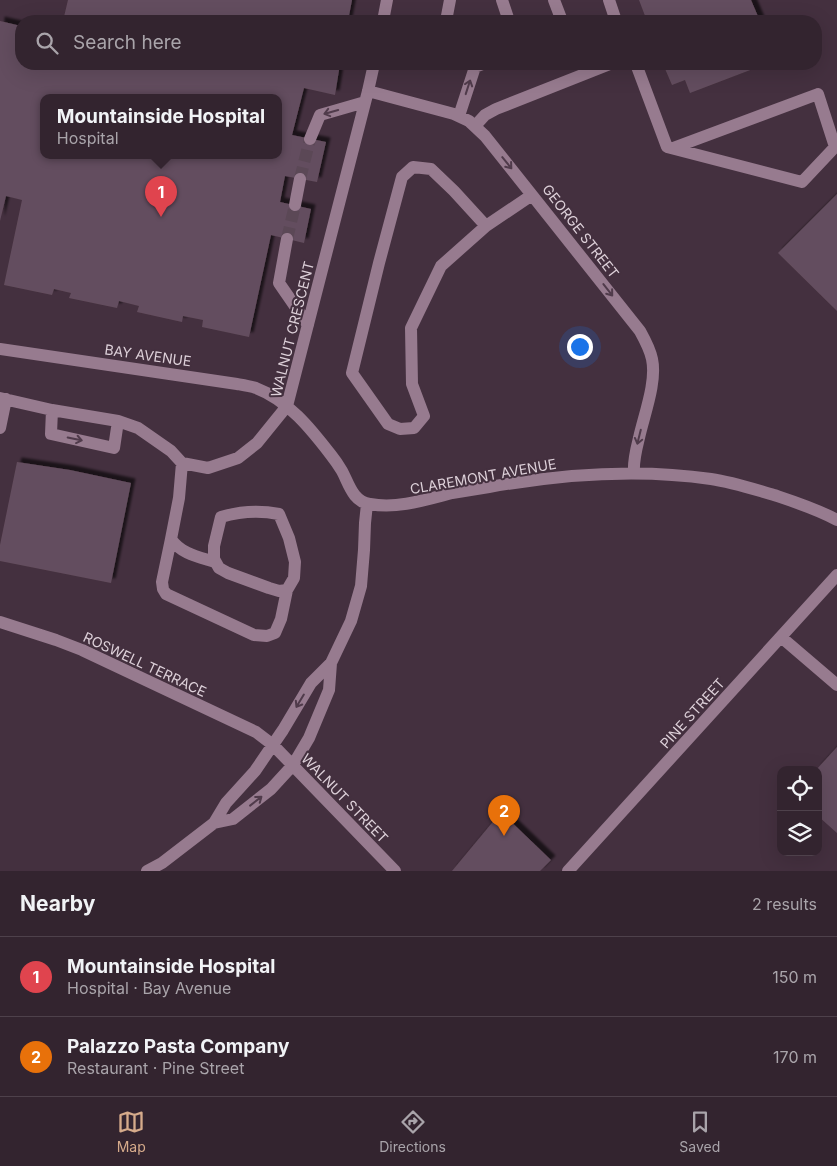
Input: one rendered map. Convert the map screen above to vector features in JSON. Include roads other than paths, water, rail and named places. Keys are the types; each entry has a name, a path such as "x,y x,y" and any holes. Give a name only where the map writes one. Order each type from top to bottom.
{"street":[{"path":"384,15 387,0"},
{"path":"447,15 450,0"},
{"path":"502,0 507,15"},
{"path":"554,0 560,15"},
{"path":"609,0 612,15"},
{"name":"WALNUT CRESCENT","path":"368,504 359,500 352,491 342,470 287,406 373,70"},
{"path":"459,116 473,70"},
{"path":"475,126 485,115 496,108 594,70"},
{"path":"638,70 667,147 802,182 836,147 818,94 673,148"},
{"path":"310,138 320,115 367,97"},
{"name":"GEORGE STREET","path":"367,97 459,116 475,126 486,136 631,320 648,344 654,372 635,455 634,472"},
{"path":"486,226 454,191 430,169 413,167 402,177 352,373 388,424 400,429 414,428 424,416 412,384 411,328 441,266 486,226 532,194"},
{"path":"295,205 300,179"},
{"path":"287,239 279,284 308,325"},
{"name":"BAY AVENUE","path":"0,349 237,384 255,388 269,394 287,406"},
{"path":"0,428 3,398 52,410 118,422 138,428 170,451 182,463 208,468 238,458 257,443 287,406"},
{"path":"52,410 52,434 114,448 118,422"},
{"path":"182,463 179,498 162,582 166,594 254,635 267,636 275,633 282,619 287,590 294,578 295,562 289,538 279,514 252,511 221,517 214,546 214,560 219,568 228,574 280,591 287,590"},
{"name":"CLAREMONT AVENUE","path":"368,504 401,505 455,493 530,480 634,472 688,476 736,484 803,504 837,520"},
{"path":"147,871 162,863 214,822 226,803 255,772 311,683 331,663 351,621 359,595 363,566 364,523 368,504"},
{"path":"171,539 175,545 189,554 215,562"},
{"name":"PINE STREET","path":"568,871 781,637 832,589 837,575"},
{"name":"ROSWELL TERRACE","path":"0,622 82,650 248,728 273,745"},
{"path":"781,637 837,685"},
{"path":"214,822 233,819 272,789 293,765 309,738 329,690 331,663"},
{"name":"WALNUT STREET","path":"273,745 395,871"}],"tunnel":[{"path":"300,179 310,139"},
{"path":"287,239 295,205"}],"place":[{"name":"Mountainside Hospital","path":"161,217"},
{"name":"Palazzo Pasta Company","path":"504,836"}]}
